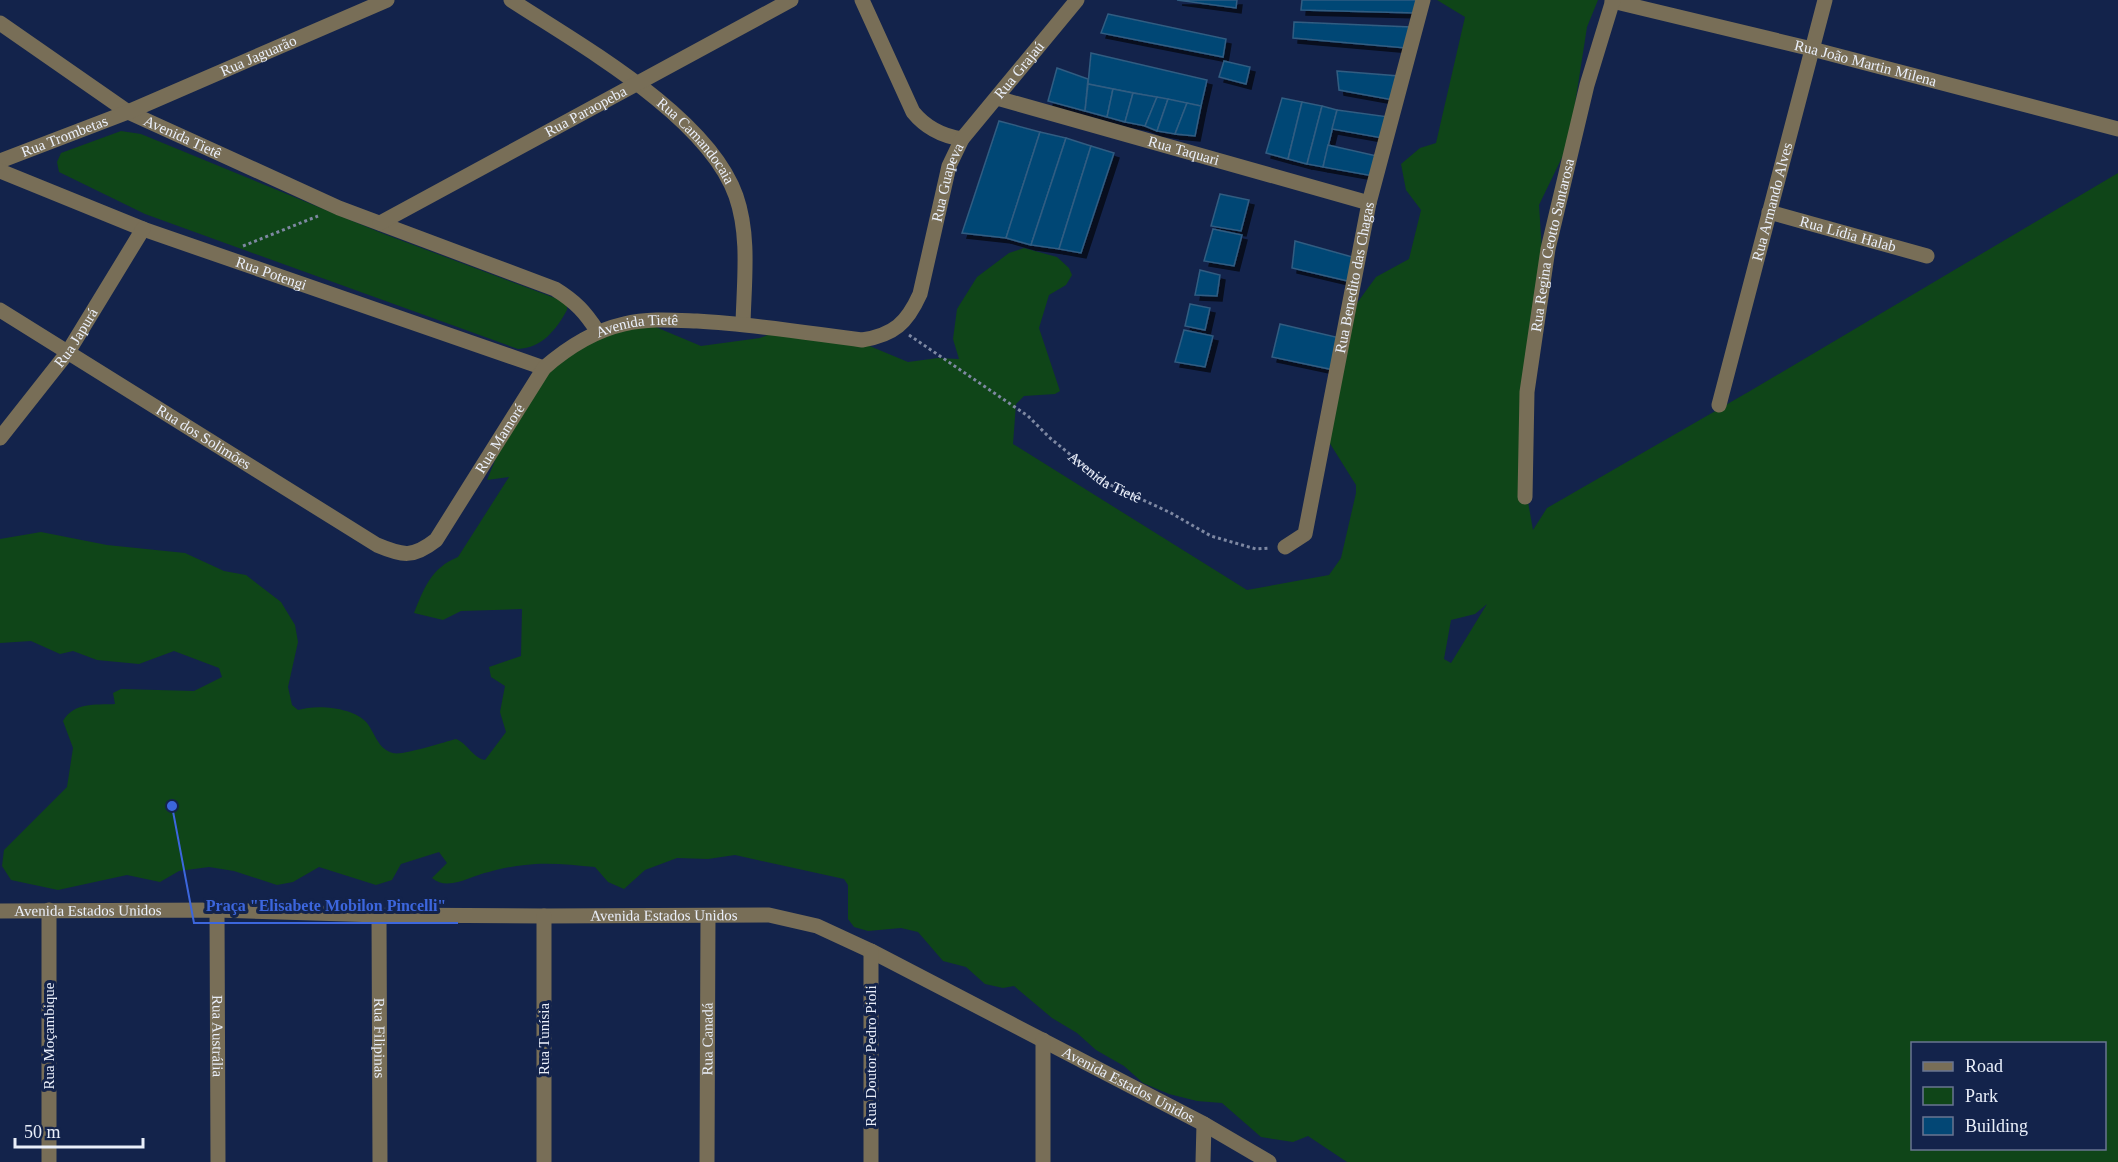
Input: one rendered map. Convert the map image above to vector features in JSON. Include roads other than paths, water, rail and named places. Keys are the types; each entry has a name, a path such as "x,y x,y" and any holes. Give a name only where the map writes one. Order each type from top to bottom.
{"street":[{"name":"Rua Jaguarão","path":"129,112 387,0"},
{"name":"Rua Camandocaia","path":"512,0 638,84 692,129 719,163 736,195 742,224 743,324"},
{"name":"Rua Paraopeba","path":"380,223 791,0"},
{"name":"Rua Guapeva","path":"862,0 913,112 921,122 936,132 947,137 962,139 949,166 920,294 911,314 897,327"},
{"name":"Rua Grajaú","path":"962,139 1077,0"},
{"name":"Rua Benedito das Chagas","path":"1284,547 1305,534 1369,203 1422,0"},
{"name":"Rua Armando Alves","path":"1719,405 1825,0"},
{"name":"Rua João Martin Milena","path":"1612,1 1812,49 2118,129"},
{"name":"Rua Regina Ceotto Santarosa","path":"1525,497 1527,392 1548,249 1587,85 1612,1"},
{"name":"Avenida Tietê","path":"0,22 129,112 339,208 555,289 573,300 598,332 625,323 656,319 743,324 862,340 881,337 897,327"},
{"name":"Rua Taquari","path":"997,98 1369,203"},
{"name":"Rua Trombetas","path":"0,161 129,112"},
{"name":"Rua Potengi","path":"0,171 143,229 544,368"},
{"name":"Rua Lídia Halab","path":"1769,212 1927,256"},
{"name":"Rua Japurá","path":"0,438 68,352 143,229"},
{"name":"Rua dos Solimões","path":"0,310 377,545 396,553 412,554"},
{"name":"Rua Mamoré","path":"412,554 424,550 436,540 544,368 561,353 598,332"},
{"name":"Rua Moçambique","path":"49,910 49,1162"},
{"name":"Avenida Estados Unidos","path":"0,911 217,910 379,915 543,916 769,915 817,926 871,951 1203,1124 1269,1162"},
{"name":"Rua Austrália","path":"217,910 218,1162"},
{"name":"Rua Filipinas","path":"379,915 380,1162"},
{"name":"Rua Tunísia","path":"543,916 544,1162"},
{"name":"Rua Canadá","path":"707,1162 708,916"},
{"name":"Rua Doutor Pedro Pioli","path":"871,951 871,1162"},
{"path":"1043,1040 1043,1162"},
{"path":"1203,1124 1203,1162"}],"place":[{"name":"Praça \"Elisabete Mobilon Pincelli\"","path":"172,806"}]}
